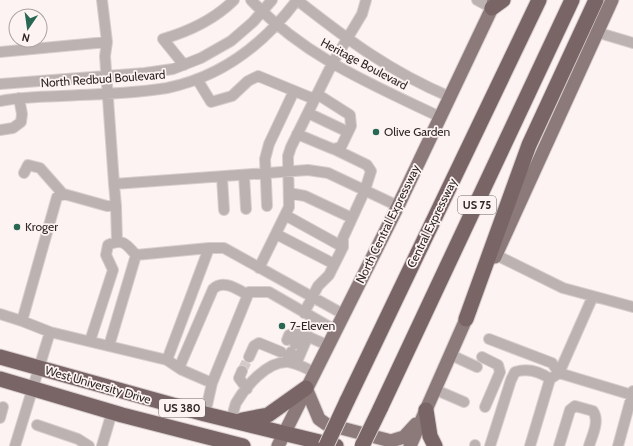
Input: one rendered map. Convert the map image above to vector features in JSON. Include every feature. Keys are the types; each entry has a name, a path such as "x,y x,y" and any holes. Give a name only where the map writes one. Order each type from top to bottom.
{"highway":[{"name":"Central Expressway","path":"326,446 539,0"},
{"name":"US 75","path":"362,446 572,0"},
{"path":"466,319 529,145 596,0"},
{"name":"West University Drive","path":"0,357 231,420 281,440 336,446"},
{"name":"West University Drive","path":"0,378 214,443 243,446"},
{"path":"231,420 268,415 306,388"},
{"path":"426,410 430,436 435,446"}],"main road":[{"path":"410,446 466,319 596,32 612,0"},
{"name":"North Central Expressway","path":"281,440 327,345 398,206 440,117 497,3"},
{"path":"306,388 317,415 322,422 384,440 391,441 404,437 408,434 426,410"}],"street":[{"path":"102,0 107,42 105,56 116,206 117,241"},
{"path":"184,65 164,39 197,27 234,0"},
{"name":"Heritage Boulevard","path":"252,0 277,25 309,50 332,64 440,117"},
{"name":"North Redbud Boulevard","path":"0,84 162,71 184,65 213,52 231,41 272,0"},
{"name":"North Redbud Boulevard","path":"0,100 165,88 197,79 220,69 238,58 277,25 297,0"},
{"name":"Heritage Boulevard","path":"297,0 348,40 398,73 450,97"},
{"path":"259,268 289,207 288,156 297,134 332,64 348,40 362,14 366,0"},
{"path":"477,0 497,3"},
{"path":"596,32 633,43"},
{"path":"0,52 107,42"},
{"path":"197,79 211,102 232,96 248,81 258,76 294,91 316,97 350,115 351,126 341,147 334,149"},
{"path":"267,206 264,174 268,144 294,91"},
{"path":"0,130 13,128 21,122 22,114 19,98"},
{"path":"308,113 348,132"},
{"path":"297,134 368,165 371,170 365,190 343,238 343,247 329,275 318,286 304,313"},
{"path":"24,173 28,166 40,168 63,194 107,206 116,206"},
{"path":"114,184 308,170 328,173 398,206"},
{"path":"244,175 246,209"},
{"path":"222,177 224,210"},
{"path":"22,321 57,197 63,194"},
{"path":"289,194 305,196 352,218"},
{"path":"285,215 343,247"},
{"path":"276,234 334,264"},
{"path":"90,341 113,270 106,255 108,245 117,241 123,242 136,255"},
{"path":"167,360 209,248"},
{"path":"136,255 224,248 343,314"},
{"path":"109,346 136,255"},
{"path":"496,255 564,288 633,307"},
{"path":"179,368 212,289 216,286 224,284 248,295"},
{"path":"205,414 212,383 249,292 269,292 335,330"},
{"path":"530,446 550,379 559,373 593,296"},
{"path":"0,314 50,332 167,360 179,368 212,383"},
{"path":"15,446 40,369 50,332"},
{"path":"304,335 327,345"},
{"path":"231,420 236,403 261,371 279,363 304,335"},
{"path":"288,352 304,335"},
{"path":"489,339 552,363 559,373 632,393 618,446"},
{"path":"249,357 254,346 259,343 288,352 314,372"},
{"path":"451,355 477,367"},
{"path":"482,357 498,365 500,372 485,407"},
{"path":"490,446 511,380 516,372 525,369 544,375 550,379"},
{"path":"242,371 239,378 247,389"},
{"path":"436,390 464,402"},
{"path":"559,446 570,410 575,406 594,411 596,415 597,420 589,446"},
{"path":"0,418 3,407"},
{"path":"103,446 112,412"},
{"path":"37,426 85,444"}],"tunnel":[{"path":"242,371 249,357"}],"place":[{"name":"Olive Garden","path":"376,132"},
{"name":"Kroger","path":"17,227"},
{"name":"7-Eleven","path":"282,326"}]}
